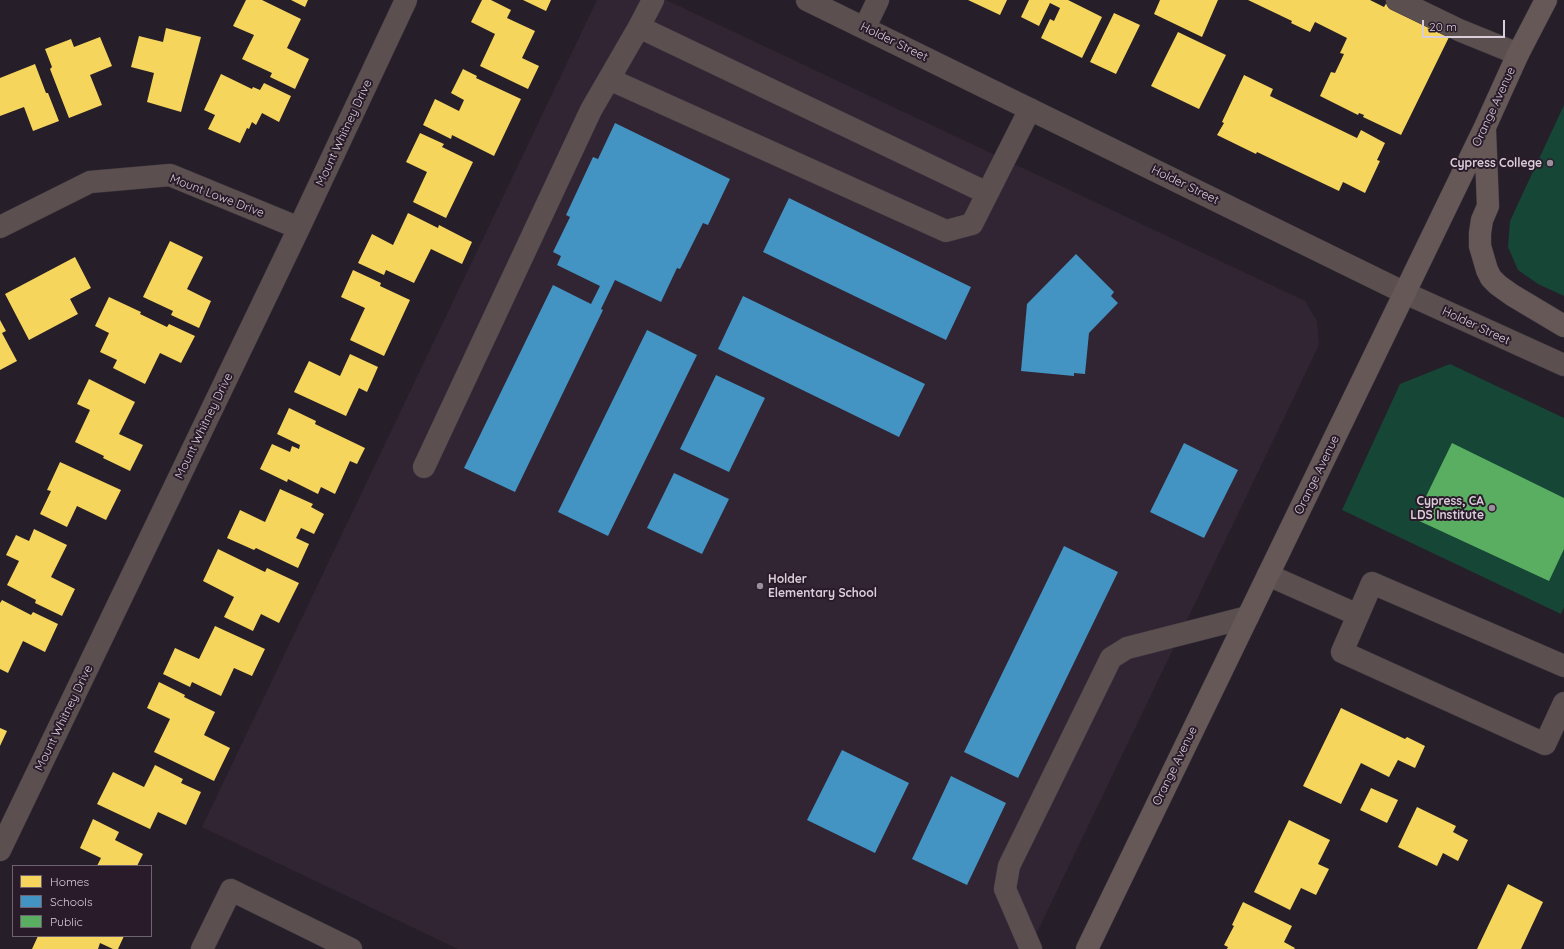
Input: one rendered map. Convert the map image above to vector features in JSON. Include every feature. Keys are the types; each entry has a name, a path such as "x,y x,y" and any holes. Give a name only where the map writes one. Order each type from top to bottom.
{"main road":[{"name":"Orange Avenue","path":"1087,949 1405,293 1544,1"},
{"path":"1485,127 1488,206 1481,226 1480,246 1487,270 1491,278 1512,296 1564,326"}],"street":[{"name":"Mount Whitney Drive","path":"0,850 299,228 406,0"},
{"path":"424,467 588,117 653,0"},
{"name":"Holder Street","path":"807,0 865,27 1405,293 1564,366"},
{"path":"865,27 878,0"},
{"path":"1397,0 1459,30 1518,54"},
{"path":"639,27 987,193"},
{"path":"609,79 946,231 972,224 1030,109"},
{"name":"Mount Lowe Drive","path":"0,227 90,182 170,175 299,228"},
{"path":"1268,575 1358,615"},
{"path":"1564,666 1372,583 1342,652 1545,744 1564,703"},
{"path":"1031,949 1005,889 1009,866 1111,658 1126,648 1248,617"},
{"path":"202,949 231,890 351,949"}],"shaded area":[{"name":"Holder Elementary School","path":"597,0 666,0 1305,301 1317,321 1319,345 1029,949 458,949 202,827"}],"green space":[{"name":"Cypress College","path":"1564,105 1564,296 1538,284 1518,270 1508,247 1510,221"},
{"path":"1450,364 1564,418 1564,607 1561,614 1342,510 1400,384"}],"building: Homes":[{"path":"246,0 262,0 301,19 287,48 309,59 295,89 270,77 272,73 242,59 254,35 233,26"},
{"path":"291,0 308,0 305,7"},
{"path":"482,0 491,0 511,10 507,18 535,31 522,58 539,66 528,89 480,66 495,34 471,22"},
{"path":"523,0 551,0 546,11"},
{"path":"968,0 1007,0 1000,15"},
{"path":"1029,0 1068,0 1102,17 1082,58 1041,38 1050,19 1054,21 1060,8 1050,3 1039,26 1021,17"},
{"path":"1160,0 1218,0 1202,37 1154,14"},
{"path":"1248,0 1370,0 1384,7 1387,2 1451,33 1401,135 1363,117 1364,115 1359,113 1358,115 1320,96 1331,72 1335,73 1344,54 1340,53 1347,38 1315,22 1310,32 1291,23 1292,21"},
{"path":"1114,13 1140,25 1116,74 1090,62"},
{"path":"166,28 201,37 181,112 147,102 154,73 131,67 139,36 163,42"},
{"path":"1178,32 1226,55 1199,109 1151,86"},
{"path":"100,37 112,66 90,75 102,105 69,118 50,69 52,67 45,49 71,39 74,47"},
{"path":"35,64 59,121 33,131 24,107 0,116 0,78"},
{"path":"463,69 477,76 476,78 521,99 494,156 452,135 451,139 423,125 435,99 459,111 464,100 451,93"},
{"path":"221,74 252,89 253,87 260,90 264,83 291,96 279,122 262,113 256,125 252,122 249,129 247,128 240,143 208,129 215,115 204,110"},
{"path":"1244,75 1273,89 1270,96 1357,138 1361,130 1385,143 1377,160 1380,161 1365,193 1343,182 1339,191 1257,152 1256,154 1217,135 1224,123 1222,122"},
{"path":"420,133 444,144 442,147 473,162 446,218 413,202 427,172 406,162"},
{"path":"408,213 438,228 439,225 472,242 462,264 431,249 414,283 386,270 384,275 358,263 372,234 393,245"},
{"path":"170,241 203,257 187,289 211,301 199,328 171,315 173,311 143,297"},
{"path":"75,257 91,288 70,299 78,314 29,340 5,294"},
{"path":"353,270 381,283 380,286 410,300 384,356 350,340 365,308 341,297"},
{"path":"109,297 141,312 140,314 167,327 169,324 195,336 181,363 160,353 145,384 113,368 117,360 100,352 109,333 95,326"},
{"path":"0,320 6,331 2,333 17,361 0,370"},
{"path":"350,354 378,367 367,392 359,388 346,416 294,392 309,361 340,376"},
{"path":"89,379 135,402 119,434 143,445 130,471 75,442 90,410 77,404"},
{"path":"289,408 316,421 315,424 365,448 357,464 350,461 335,494 321,487 318,494 288,479 287,482 260,469 272,444 290,452 292,446 299,449 300,445 277,434"},
{"path":"60,462 121,490 106,520 77,506 67,527 40,514 51,491 47,490"},
{"path":"280,489 313,504 311,507 324,514 314,534 301,528 296,538 309,544 298,568 256,548 254,550 227,538 240,510 265,522"},
{"path":"34,529 67,545 51,577 75,589 62,616 35,603 36,600 7,585 19,561 6,555 16,535 29,541"},
{"path":"218,549 265,572 267,568 299,583 279,623 261,614 253,631 224,617 234,597 203,581"},
{"path":"2,600 31,615 33,612 58,624 45,652 23,641 8,673 0,669 0,603"},
{"path":"215,626 265,649 252,676 234,668 221,696 192,682 190,687 163,674 175,648 199,659"},
{"path":"159,682 185,695 184,697 215,712 204,735 230,748 214,781 154,752 170,719 147,708"},
{"path":"1341,708 1405,739 1407,737 1425,746 1415,768 1398,760 1389,777 1361,763 1341,804 1303,786"},
{"path":"0,728 7,731 0,746"},
{"path":"155,765 183,779 181,783 201,792 186,825 158,812 150,829 97,804 113,772 144,787"},
{"path":"1371,788 1398,800 1387,823 1360,810"},
{"path":"1417,807 1456,826 1453,832 1468,840 1458,861 1443,853 1437,866 1398,847"},
{"path":"93,819 119,832 115,840 143,854 138,865 98,865 101,858 80,848"},
{"path":"1289,820 1330,840 1318,864 1329,869 1316,895 1301,888 1290,910 1254,892"},
{"path":"1508,884 1543,902 1521,949 1477,949"},
{"path":"1243,902 1292,926 1284,942 1295,948 1227,949 1228,947 1224,945 1234,926 1232,925"},
{"path":"38,937 124,937 118,949 113,949 100,943 98,949 32,949"}],"building: Schools":[{"path":"615,123 730,179 708,225 703,223 680,269 677,268 661,302 615,280 601,309 603,310 515,492 464,468 553,285 591,304 600,286 557,265 561,256 553,252 570,217 566,215 593,157 598,159"},
{"path":"789,198 971,287 946,340 763,252"},
{"path":"1076,254 1114,292 1111,296 1118,303 1089,333 1085,374 1074,373 1074,376 1021,371 1027,304"},
{"path":"743,296 925,384 899,437 718,349"},
{"path":"647,330 697,355 608,536 558,512"},
{"path":"716,375 765,398 729,472 680,449"},
{"path":"1184,443 1238,470 1204,538 1150,512"},
{"path":"674,473 729,499 702,554 647,528"},
{"path":"1064,546 1118,572 1018,778 964,752"},
{"path":"842,750 909,783 875,853 807,820"},
{"path":"951,776 1006,803 967,885 912,859"}],"building: Public":[{"name":"Cypress, CA LDS Institute","path":"1452,443 1564,498 1564,549 1549,581 1415,519"}],"place":[{"name":"Cypress College","path":"1550,163"},
{"name":"Cypress, CA LDS Institute","path":"1492,508"},
{"name":"Holder Elementary School","path":"760,586"}]}
